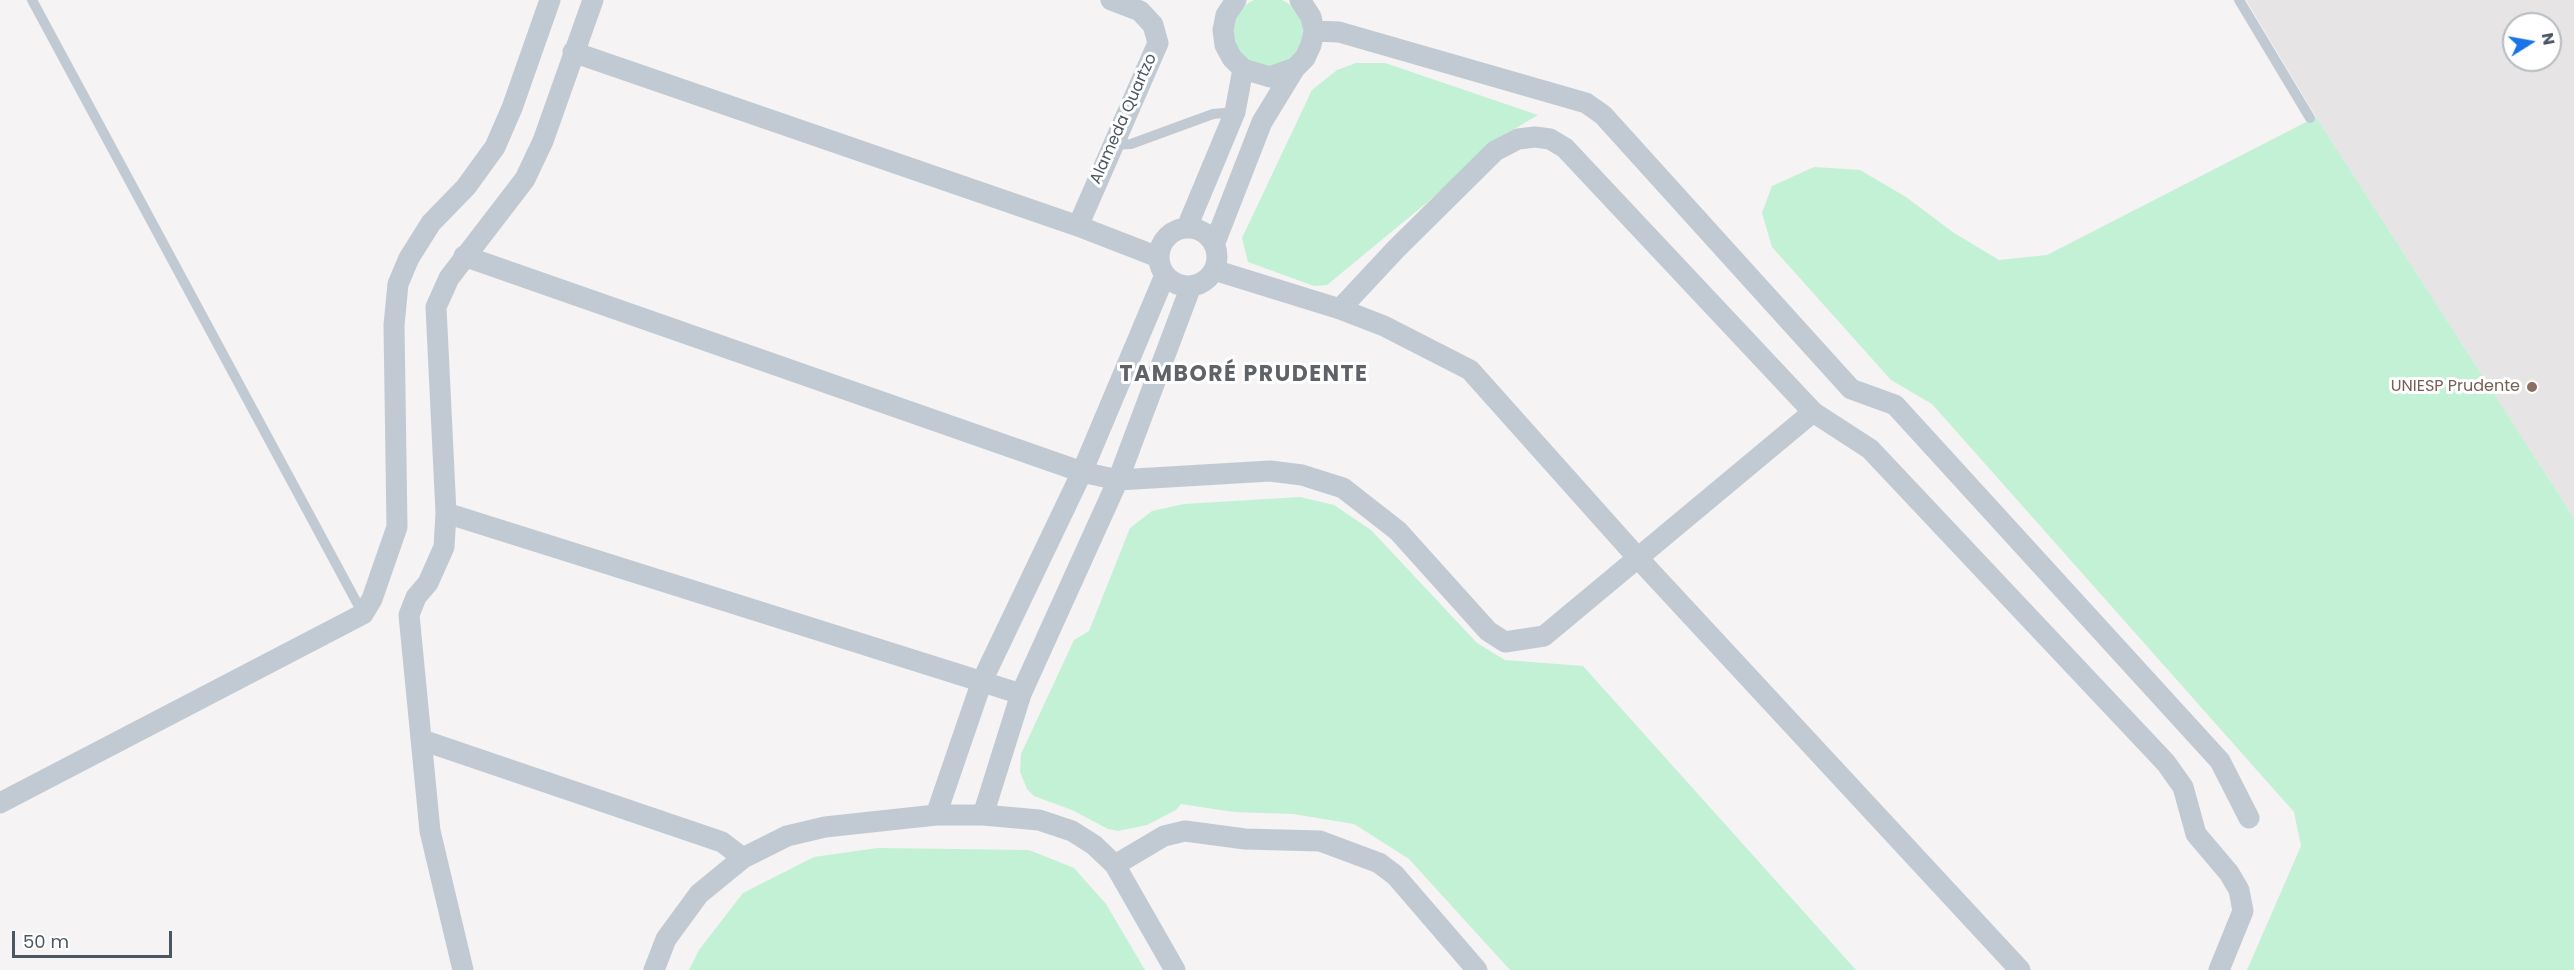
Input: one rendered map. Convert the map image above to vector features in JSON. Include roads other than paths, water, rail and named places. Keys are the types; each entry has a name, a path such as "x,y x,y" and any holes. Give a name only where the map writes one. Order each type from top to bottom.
{"street":[{"path":"0,803 363,614 372,599 397,527 394,325 398,284 409,258 431,223 466,187 495,147 512,108 550,0"},
{"path":"463,970 430,831 409,615 416,597 428,583 444,547 446,513 436,307 449,278 464,256 525,179 543,141 593,0"},
{"name":"Alameda Quartzo","path":"1078,226 1158,43 1153,25 1140,10 1111,0"},
{"path":"1236,0 1226,15 1223,30 1228,52 1243,69 1270,77 1295,68"},
{"path":"573,52 1078,226 1162,266 1181,285 1191,286 1200,283 1214,270 1216,262 1214,245 1262,122 1295,68 1305,58 1314,32 1311,17 1300,0"},
{"path":"1314,32 1339,32 1564,97 1586,104 1603,115 1851,389 1895,405 2220,761 2248,818"},
{"path":"1187,227 1235,112 1243,69"},
{"path":"1340,309 1396,249 1495,152 1518,139 1535,137 1550,139 1565,148 1813,412 1870,449 2166,763 2183,787 2196,834 2229,873 2239,891 2243,911 2219,970"},
{"path":"936,815 982,681 1082,472 1162,266 1161,246 1167,236 1187,227 1204,232 1214,245"},
{"path":"464,256 1082,472 1118,480 1270,471 1302,475 1343,488 1398,531 1488,631 1505,642 1544,636 1813,412"},
{"path":"1214,270 1340,309 1384,326 1470,370 1637,557 2020,970"},
{"path":"983,815 1021,694 1118,480 1191,286"},
{"path":"446,513 1021,694"},
{"path":"422,740 722,842 743,858"},
{"path":"654,970 666,939 699,894 743,858 787,836 825,826 936,815 983,815 1039,820 1072,831 1094,845 1115,865 1175,970"},
{"path":"1115,865 1164,836 1185,831 1245,838 1320,842 1379,863 1395,875 1477,970"}],"lane":[{"path":"32,0 363,614"},
{"path":"2239,0 2310,118"},
{"path":"1113,145 1131,144 1213,114 1235,112"}],"place":[{"name":"UNIESP Prudente","path":"2532,387"}],"district":[{"name":"TAMBORÉ PRUDENTE","path":"1244,375"}]}
